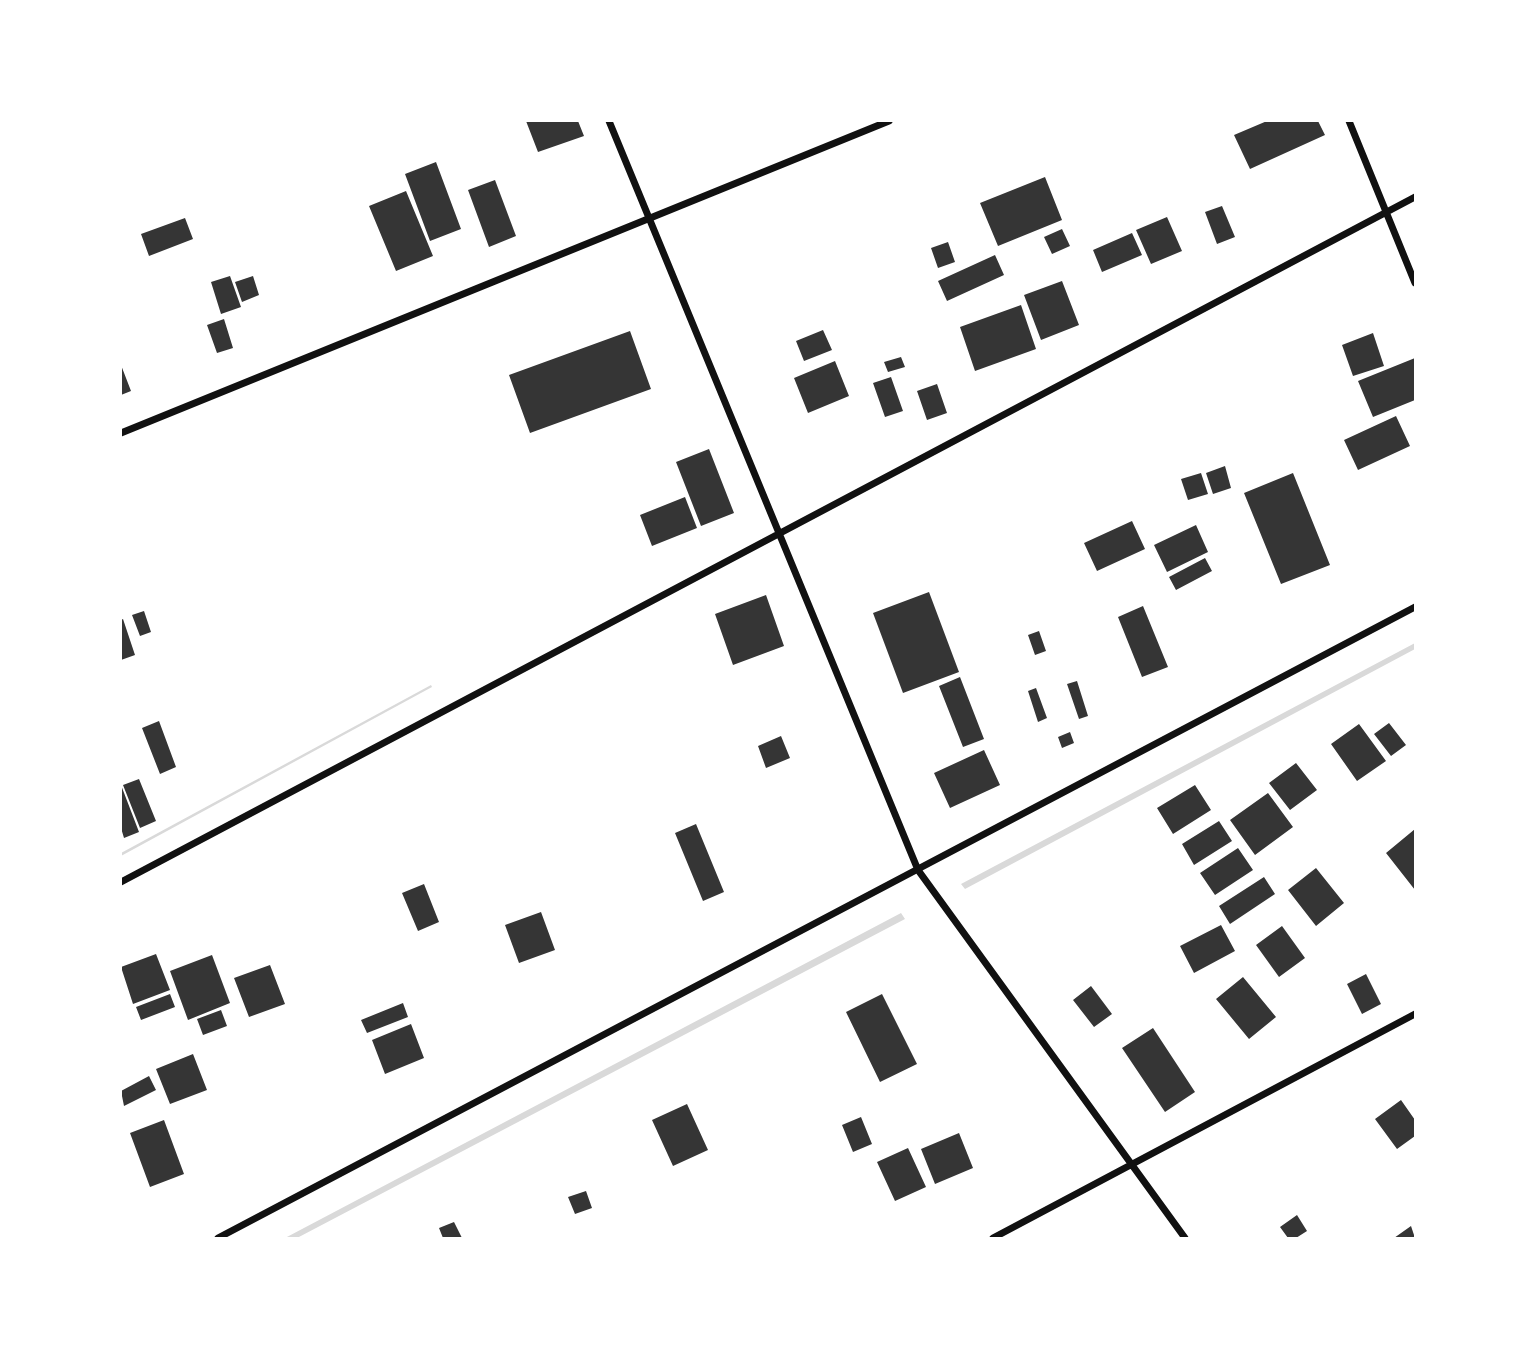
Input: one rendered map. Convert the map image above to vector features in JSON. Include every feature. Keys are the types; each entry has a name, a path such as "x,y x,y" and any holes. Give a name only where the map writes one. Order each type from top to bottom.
{"street":[{"path":"610,121 918,870 1185,1238"},
{"path":"121,433 889,121"},
{"path":"1349,121 1415,283"},
{"path":"121,882 1415,197"},
{"path":"218,1238 1415,607"},
{"path":"993,1238 1415,1014"}],"shaded area":[{"path":"1415,643 1415,649 965,889 961,884"},
{"path":"431,685 432,687 121,856 121,853"},
{"path":"901,913 905,919 297,1238 285,1238"}],"building":[{"path":"526,121 578,121 584,136 538,152"},
{"path":"1267,121 1318,121 1325,135 1250,169 1234,135"},
{"path":"436,162 461,229 430,241 405,174"},
{"path":"1045,177 1062,220 998,246 980,203"},
{"path":"495,180 516,236 489,247 468,190"},
{"path":"406,191 433,256 396,271 369,206"},
{"path":"1222,206 1235,237 1217,244 1205,212"},
{"path":"1167,217 1182,251 1151,264 1136,230"},
{"path":"185,218 193,239 149,256 141,234"},
{"path":"1062,229 1070,246 1052,254 1044,237"},
{"path":"1132,233 1142,255 1102,272 1093,250"},
{"path":"948,242 955,262 938,268 931,248"},
{"path":"995,255 1004,275 947,301 938,281"},
{"path":"230,276 241,307 221,314 211,282"},
{"path":"253,276 259,295 242,302 235,282"},
{"path":"1062,281 1079,325 1041,340 1024,295"},
{"path":"1021,305 1036,349 975,371 960,327"},
{"path":"224,319 233,348 217,353 207,325"},
{"path":"823,330 832,350 804,361 796,341"},
{"path":"630,331 651,389 530,433 509,375"},
{"path":"1373,333 1384,366 1353,376 1342,345"},
{"path":"901,357 905,367 888,372 884,362"},
{"path":"1415,358 1415,400 1373,417 1358,381"},
{"path":"835,361 849,396 808,413 794,378"},
{"path":"121,365 131,391 121,395"},
{"path":"891,377 903,411 885,417 873,383"},
{"path":"937,384 947,413 927,420 917,391"},
{"path":"1396,416 1410,446 1358,470 1344,440"},
{"path":"709,449 734,513 701,526 676,462"},
{"path":"1225,466 1231,488 1213,494 1206,473"},
{"path":"1201,473 1208,494 1188,500 1181,479"},
{"path":"1293,473 1330,565 1281,584 1244,493"},
{"path":"685,497 697,528 652,546 640,515"},
{"path":"1132,521 1145,549 1097,571 1084,543"},
{"path":"1196,525 1208,552 1167,572 1154,545"},
{"path":"1205,558 1212,571 1176,590 1169,577"},
{"path":"929,592 959,672 903,693 873,613"},
{"path":"766,595 784,646 733,665 715,614"},
{"path":"1143,606 1168,667 1142,677 1118,617"},
{"path":"144,611 151,632 140,636 132,615"},
{"path":"123,619 135,655 121,660 121,620"},
{"path":"1039,631 1046,651 1035,655 1028,635"},
{"path":"960,677 984,739 963,747 939,686"},
{"path":"1077,681 1088,716 1079,719 1067,684"},
{"path":"1036,688 1047,718 1038,722 1028,691"},
{"path":"159,721 176,767 160,774 142,728"},
{"path":"1389,723 1406,745 1391,756 1374,734"},
{"path":"1359,724 1386,761 1357,781 1331,744"},
{"path":"1070,732 1074,743 1062,748 1058,737"},
{"path":"781,736 790,758 766,768 758,746"},
{"path":"984,750 1000,785 950,808 934,773"},
{"path":"1296,763 1317,790 1290,810 1269,783"},
{"path":"139,779 156,821 140,828 123,785"},
{"path":"121,785 139,832 124,838 121,828"},
{"path":"1195,785 1211,810 1173,834 1157,808"},
{"path":"1268,793 1293,827 1255,855 1230,820"},
{"path":"1219,821 1232,841 1194,865 1182,844"},
{"path":"696,824 724,892 703,901 675,833"},
{"path":"1415,829 1415,890 1386,853"},
{"path":"1238,848 1253,870 1215,895 1200,873"},
{"path":"1316,868 1344,903 1316,926 1288,890"},
{"path":"1264,877 1275,894 1230,924 1219,906"},
{"path":"424,884 439,922 418,931 402,893"},
{"path":"541,912 555,950 519,963 505,925"},
{"path":"1221,925 1235,951 1194,973 1180,946"},
{"path":"1282,926 1305,958 1279,977 1256,945"},
{"path":"156,954 170,990 133,1004 121,967"},
{"path":"212,955 230,1003 188,1020 170,971"},
{"path":"270,965 285,1004 249,1017 234,978"},
{"path":"1366,974 1381,1004 1362,1014 1347,984"},
{"path":"1243,977 1276,1017 1249,1039 1216,999"},
{"path":"1091,986 1112,1014 1094,1027 1073,1000"},
{"path":"170,994 175,1007 141,1020 136,1007"},
{"path":"882,994 917,1064 880,1082 846,1012"},
{"path":"403,1003 408,1017 367,1033 361,1020"},
{"path":"221,1010 227,1026 203,1035 197,1019"},
{"path":"411,1024 424,1058 385,1074 372,1040"},
{"path":"1153,1028 1195,1092 1165,1112 1122,1048"},
{"path":"193,1054 207,1090 170,1104 156,1069"},
{"path":"149,1076 156,1090 124,1106 121,1091"},
{"path":"1401,1100 1415,1120 1415,1136 1397,1149 1375,1119"},
{"path":"687,1104 708,1150 673,1166 652,1120"},
{"path":"861,1117 872,1144 853,1152 842,1125"},
{"path":"164,1120 184,1174 150,1187 130,1133"},
{"path":"959,1133 973,1168 935,1184 921,1149"},
{"path":"908,1148 926,1187 895,1201 877,1162"},
{"path":"586,1191 592,1208 575,1214 568,1197"},
{"path":"1297,1215 1307,1231 1296,1238 1288,1238 1280,1227"},
{"path":"454,1222 462,1238 443,1238 439,1228"},
{"path":"1411,1226 1415,1238 1394,1238"}]}
